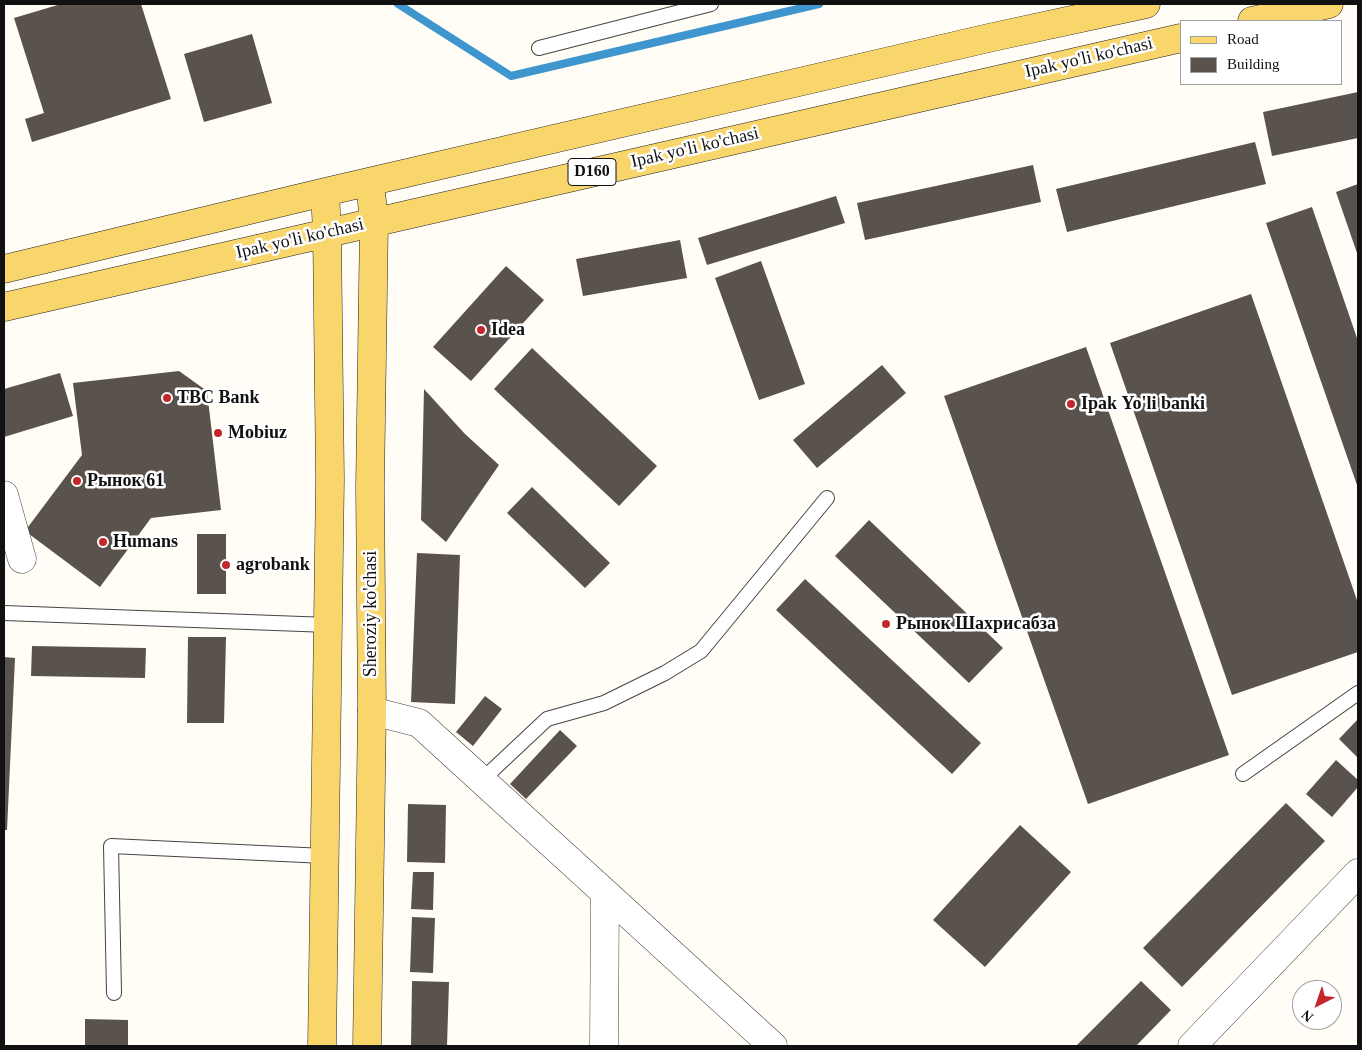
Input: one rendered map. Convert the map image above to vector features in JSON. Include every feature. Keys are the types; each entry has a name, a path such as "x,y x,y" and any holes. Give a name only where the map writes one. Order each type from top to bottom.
{"main road":[{"name":"D160","path":"4,269 325,192 993,37 1146,4"},
{"path":"1257,20 1329,4"},
{"name":"Ipak yo'li ko'chasi","path":"4,306 1180,38"},
{"name":"Sheroziy ko'chasi","path":"367,1046 372,711 370,487 374,222 370,182"},
{"path":"322,1046 330,469 325,192"}],"street":[{"path":"4,495 22,559"},
{"path":"372,711 419,723 773,1046"},
{"path":"1192,1046 1358,873"},
{"path":"604,1046 605,893"}],"lane":[{"path":"539,48 711,4"},
{"path":"482,780 547,719 604,703 665,673 701,651 827,498"},
{"path":"4,614 329,625"},
{"path":"1243,774 1358,693"},
{"path":"114,993 111,846 325,856"}],"building":[{"path":"61,4 141,4 171,99 32,142 25,119 44,113 14,18"},
{"path":"252,34 272,103 204,122 184,54"},
{"path":"1358,92 1358,138 1272,156 1263,112"},
{"path":"1255,142 1266,184 1067,232 1056,189"},
{"path":"1033,165 1041,202 865,240 857,203"},
{"path":"1358,184 1358,256 1336,192"},
{"path":"836,196 845,223 707,265 698,238"},
{"path":"1312,207 1358,341 1358,488 1266,223"},
{"path":"680,240 687,278 583,296 576,259"},
{"path":"761,261 805,384 759,400 715,278"},
{"path":"506,266 544,300 471,381 433,347"},
{"path":"1251,294 1358,603 1358,652 1232,695 1110,343"},
{"path":"1086,347 1229,755 1088,804 944,396"},
{"path":"532,348 657,466 619,506 494,389"},
{"path":"882,365 906,393 817,468 793,440"},
{"path":"179,371 207,391 221,510 151,518 100,587 25,531 82,455 73,383"},
{"path":"60,373 73,416 4,437 4,389"},
{"path":"424,389 465,434 499,465 446,542 421,520"},
{"path":"532,487 610,563 585,588 507,513"},
{"path":"869,520 1003,648 969,683 835,556"},
{"path":"197,534 226,534 226,594 197,594"},
{"path":"417,553 460,555 455,704 411,702"},
{"path":"805,579 981,743 952,774 776,610"},
{"path":"188,637 226,637 224,723 187,723"},
{"path":"32,646 146,648 145,678 31,676"},
{"path":"4,657 15,658 7,830 4,830"},
{"path":"485,696 502,709 473,746 456,732"},
{"path":"1358,719 1358,758 1339,739"},
{"path":"560,730 577,746 526,799 510,784"},
{"path":"1336,760 1358,780 1358,787 1332,817 1306,794"},
{"path":"1286,803 1325,841 1182,987 1143,948"},
{"path":"408,804 446,805 445,863 407,862"},
{"path":"1020,825 1071,872 985,967 933,920"},
{"path":"413,872 434,872 433,910 411,909"},
{"path":"412,917 435,918 433,973 410,972"},
{"path":"412,981 449,982 447,1046 411,1046"},
{"path":"1141,981 1171,1010 1136,1046 1076,1046"},
{"path":"85,1019 128,1020 128,1046 85,1046"}],"waterway":[{"path":"398,4 511,76 819,4"}],"place":[{"name":"Idea","path":"481,330"},
{"name":"TBC Bank","path":"167,398"},
{"name":"Ipak Yo'li banki","path":"1071,404"},
{"name":"Mobiuz","path":"218,433"},
{"name":"Рынок 61","path":"77,481"},
{"name":"Humans","path":"103,542"},
{"name":"agrobank","path":"226,565"},
{"name":"Рынок Шахрисабза","path":"886,624"}]}
